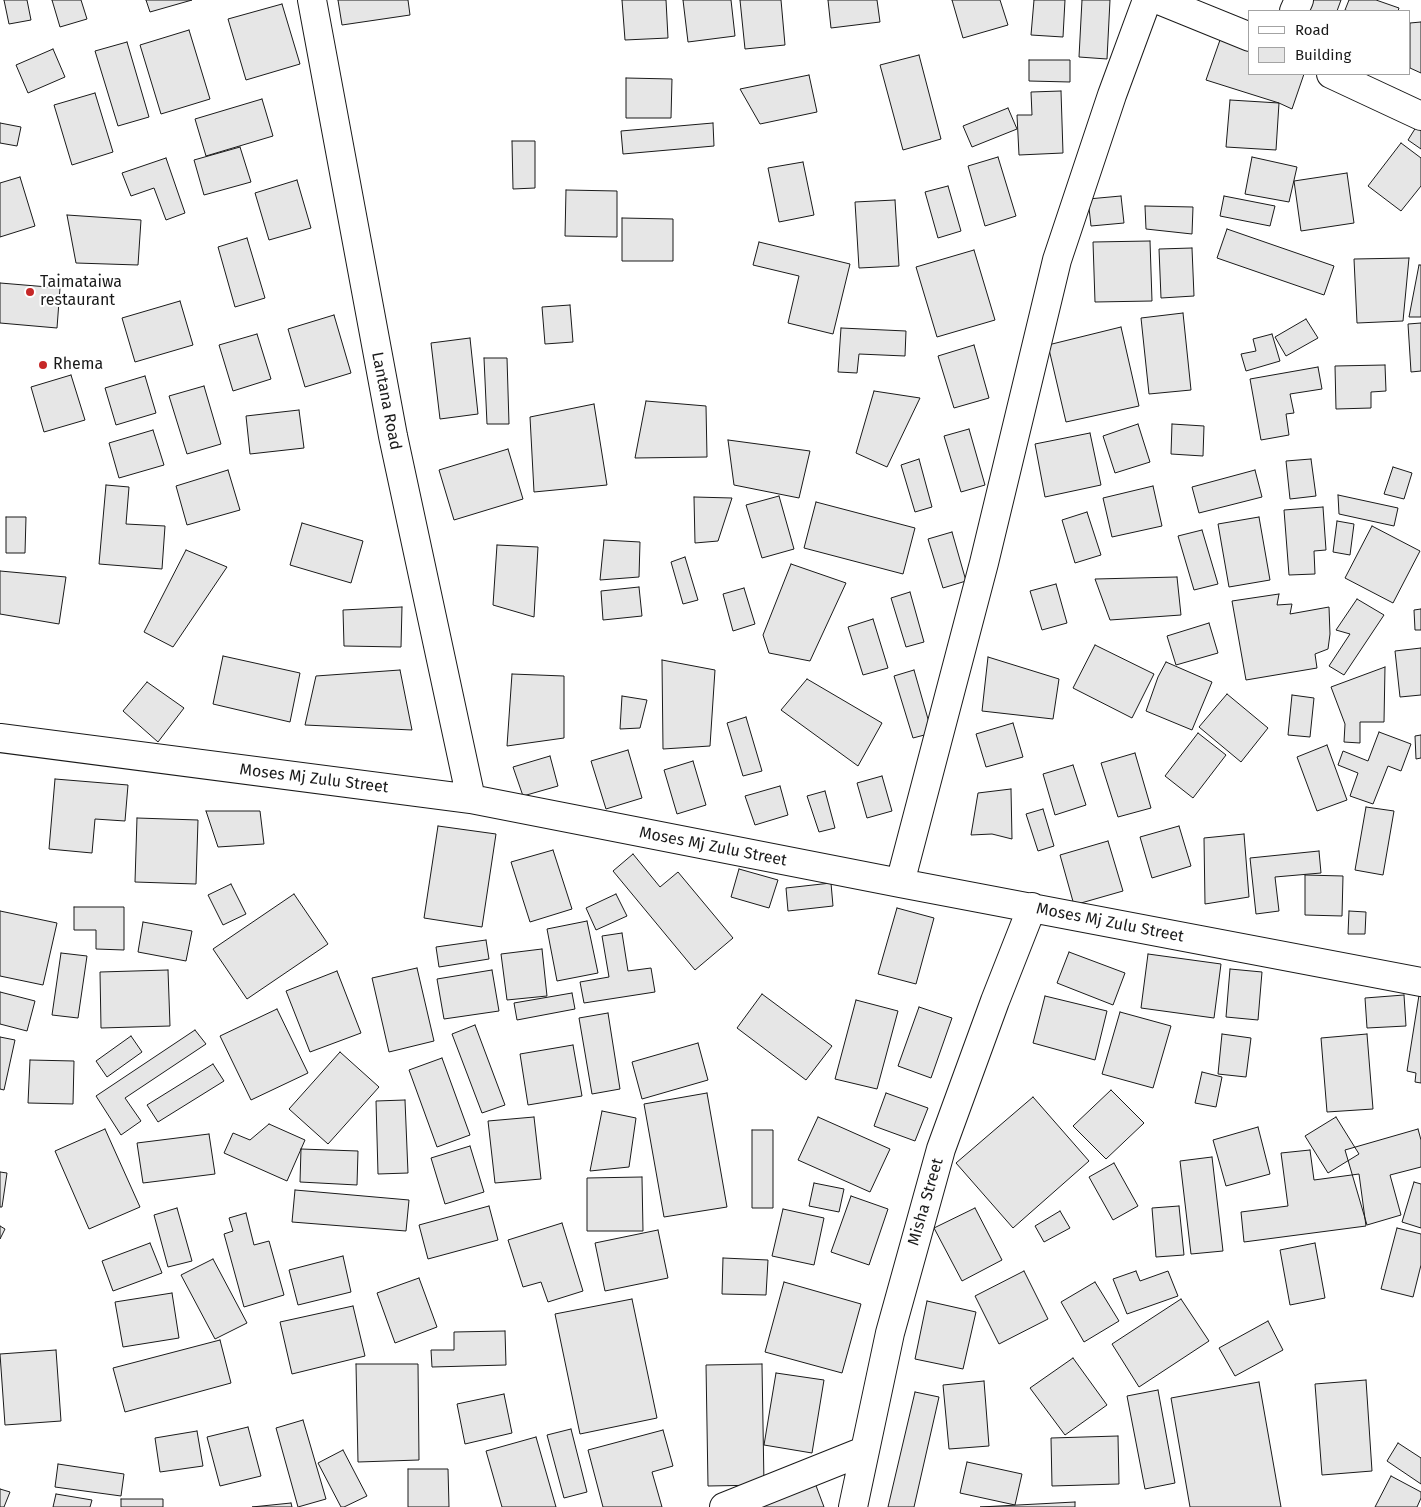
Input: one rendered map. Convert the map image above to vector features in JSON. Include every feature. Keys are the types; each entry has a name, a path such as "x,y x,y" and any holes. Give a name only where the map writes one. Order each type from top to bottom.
{"street":[{"name":"Lantana Road","path":"312,0 393,436 471,799"},
{"path":"900,883 984,563 1057,260 1112,95 1147,0"},
{"path":"1159,0 1248,36"},
{"path":"1333,75 1421,116"},
{"name":"Moses Mj Zulu Street","path":"0,738 471,799 1421,982"},
{"name":"Misha Street","path":"853,1507 890,1333 941,1148 1032,907"},
{"path":"724,1507 864,1451"}],"building":[{"path":"4,0 27,0 31,20 9,24"},
{"path":"52,0 81,0 87,19 60,27"},
{"path":"146,0 192,0 150,12"},
{"path":"338,0 408,0 410,15 342,25"},
{"path":"622,0 666,0 668,38 625,40"},
{"path":"683,0 731,0 735,36 688,42"},
{"path":"740,0 781,0 785,45 745,49"},
{"path":"828,0 877,0 880,22 831,28"},
{"path":"952,0 1000,0 1008,25 963,38"},
{"path":"1034,0 1065,0 1063,37 1031,35"},
{"path":"1082,0 1110,0 1107,59 1079,57"},
{"path":"1312,0 1341,0 1337,10 1308,10"},
{"path":"1349,0 1376,0 1399,8 1398,10 1345,10"},
{"path":"282,4 300,64 246,80 228,19"},
{"path":"1421,22 1421,73 1411,68 1411,23"},
{"path":"189,30 210,99 161,114 140,45"},
{"path":"1220,40 1248,49 1248,75 1304,75 1292,109 1279,103 1206,80"},
{"path":"127,42 149,117 118,126 95,51"},
{"path":"53,49 65,77 28,93 16,65"},
{"path":"919,55 941,139 903,150 880,65"},
{"path":"1029,60 1070,60 1070,82 1029,81"},
{"path":"809,75 817,112 760,124 740,89"},
{"path":"626,78 672,79 671,118 626,118"},
{"path":"1061,91 1063,153 1019,155 1017,115 1032,115 1031,92"},
{"path":"95,93 113,152 72,165 54,105"},
{"path":"262,99 273,136 206,156 195,119"},
{"path":"1230,100 1279,103 1276,150 1226,147"},
{"path":"1008,108 1017,129 972,147 963,126"},
{"path":"0,123 21,127 17,146 0,143"},
{"path":"713,123 714,146 623,154 621,131"},
{"path":"1418,124 1421,126 1421,149 1408,140"},
{"path":"512,141 535,141 535,188 513,189"},
{"path":"1401,143 1421,158 1421,186 1401,211 1368,186"},
{"path":"240,147 251,182 204,195 194,160"},
{"path":"998,157 1016,216 985,226 968,166"},
{"path":"1252,157 1297,167 1289,202 1245,194"},
{"path":"166,158 185,213 166,220 154,188 131,196 122,173"},
{"path":"803,162 814,215 779,222 768,168"},
{"path":"1347,173 1354,223 1301,231 1294,181"},
{"path":"20,177 35,226 0,237 0,183"},
{"path":"297,180 311,228 269,240 255,193"},
{"path":"948,186 961,231 938,238 925,192"},
{"path":"566,190 617,191 617,237 565,236"},
{"path":"1121,196 1124,223 1091,226 1088,199"},
{"path":"1224,196 1275,206 1270,226 1220,216"},
{"path":"895,200 899,266 859,268 855,202"},
{"path":"1145,206 1193,207 1192,234 1146,229"},
{"path":"67,215 141,220 138,265 76,263"},
{"path":"622,218 673,219 673,261 622,261"},
{"path":"1227,229 1334,266 1324,295 1217,258"},
{"path":"247,238 265,298 235,307 218,247"},
{"path":"1150,241 1152,301 1095,302 1093,242"},
{"path":"759,242 850,264 833,334 788,323 799,276 753,265"},
{"path":"1192,248 1194,296 1161,298 1159,249"},
{"path":"974,250 995,320 937,337 916,267"},
{"path":"1409,258 1403,321 1357,323 1354,259"},
{"path":"1419,265 1421,265 1421,317 1409,317"},
{"path":"0,283 60,288 57,328 0,323"},
{"path":"180,301 193,345 135,362 122,318"},
{"path":"570,305 573,342 545,344 542,307"},
{"path":"1183,313 1191,390 1149,394 1141,318"},
{"path":"334,315 351,373 305,387 288,329"},
{"path":"1306,319 1318,338 1286,356 1275,337"},
{"path":"1421,323 1421,371 1411,372 1408,324"},
{"path":"1121,327 1139,406 1066,422 1048,345"},
{"path":"841,328 906,331 905,356 859,354 857,373 838,372"},
{"path":"257,334 271,379 233,391 219,345"},
{"path":"1272,334 1280,361 1246,371 1241,354 1256,351 1253,339"},
{"path":"470,338 478,414 440,419 431,343"},
{"path":"974,345 989,398 954,408 938,356"},
{"path":"484,358 507,358 509,424 487,424"},
{"path":"1385,365 1386,391 1371,392 1371,408 1336,409 1335,366"},
{"path":"1318,367 1322,389 1290,394 1294,413 1286,414 1289,435 1261,440 1250,379"},
{"path":"71,375 85,420 44,432 31,387"},
{"path":"145,376 156,413 116,425 105,388"},
{"path":"204,386 221,444 187,454 169,396"},
{"path":"874,391 920,398 887,467 856,453"},
{"path":"646,401 706,406 707,457 635,458"},
{"path":"594,404 607,485 534,492 530,417"},
{"path":"299,410 304,448 250,454 246,416"},
{"path":"1138,424 1150,462 1115,473 1103,436"},
{"path":"1172,424 1204,426 1203,456 1171,454"},
{"path":"969,429 985,485 961,492 944,436"},
{"path":"153,430 164,465 119,478 109,443"},
{"path":"1090,433 1101,485 1045,497 1035,444"},
{"path":"728,440 810,451 799,498 734,485"},
{"path":"508,449 523,499 454,520 439,470"},
{"path":"919,459 932,507 915,512 901,465"},
{"path":"1311,459 1316,496 1290,499 1286,461"},
{"path":"1393,467 1412,473 1404,499 1384,494"},
{"path":"228,470 240,510 187,525 176,486"},
{"path":"1255,470 1262,497 1199,513 1192,487"},
{"path":"106,485 129,487 126,524 165,526 162,569 99,564"},
{"path":"1153,486 1162,526 1112,537 1103,498"},
{"path":"1338,495 1398,508 1394,526 1339,514"},
{"path":"779,496 794,549 762,558 746,505"},
{"path":"694,497 732,498 718,541 695,543"},
{"path":"816,502 915,528 903,574 804,548"},
{"path":"1323,507 1326,550 1314,551 1315,574 1289,575 1284,510"},
{"path":"1087,512 1101,555 1075,563 1062,520"},
{"path":"6,517 26,517 25,553 6,553"},
{"path":"1259,517 1270,580 1229,587 1218,524"},
{"path":"1337,521 1354,524 1350,555 1333,552"},
{"path":"302,523 363,541 351,583 290,565"},
{"path":"1372,526 1420,551 1393,603 1345,578"},
{"path":"1202,530 1218,584 1194,590 1178,536"},
{"path":"952,532 966,581 943,588 928,539"},
{"path":"604,540 640,542 639,577 600,580"},
{"path":"497,545 538,547 534,617 493,605"},
{"path":"186,550 227,567 173,647 144,632"},
{"path":"685,557 698,600 683,604 671,562"},
{"path":"791,564 846,583 810,661 769,653 763,635"},
{"path":"0,571 66,577 59,624 0,614"},
{"path":"1177,577 1181,615 1110,620 1095,579"},
{"path":"1056,584 1067,623 1042,630 1030,591"},
{"path":"639,587 642,616 603,620 601,591"},
{"path":"744,588 755,624 733,631 723,594"},
{"path":"910,592 924,642 906,647 891,598"},
{"path":"1279,594 1277,605 1292,604 1290,614 1329,607 1330,634 1328,649 1315,654 1317,668 1246,680 1232,601"},
{"path":"1357,599 1384,615 1344,675 1329,666 1350,634 1336,630"},
{"path":"402,607 401,647 344,646 343,610"},
{"path":"1421,609 1421,630 1415,630 1414,610"},
{"path":"873,619 888,668 863,675 848,627"},
{"path":"1209,623 1218,653 1176,665 1167,636"},
{"path":"1095,645 1154,674 1132,718 1073,688"},
{"path":"1421,648 1421,695 1400,697 1395,651"},
{"path":"223,656 300,673 290,722 213,704"},
{"path":"988,657 1059,679 1053,719 982,711"},
{"path":"662,660 715,670 710,746 663,749"},
{"path":"1166,662 1212,682 1192,730 1146,711 1158,677"},
{"path":"1385,667 1384,722 1360,722 1360,743 1344,742 1345,724 1331,687"},
{"path":"400,670 412,730 305,725 316,676"},
{"path":"914,670 932,733 913,738 894,676"},
{"path":"512,674 564,676 564,738 507,746"},
{"path":"807,679 882,723 858,766 781,710"},
{"path":"147,682 184,708 158,742 123,711"},
{"path":"1227,694 1268,728 1241,762 1199,727"},
{"path":"1292,695 1314,698 1310,737 1288,735"},
{"path":"622,696 647,700 640,728 620,729"},
{"path":"746,717 762,771 743,776 727,723"},
{"path":"1013,723 1023,757 986,767 976,734"},
{"path":"1379,732 1411,744 1401,771 1388,766 1373,804 1350,796 1358,773 1338,765 1343,751 1368,761"},
{"path":"1198,733 1226,755 1193,798 1165,776"},
{"path":"1421,735 1421,758 1416,759 1415,736"},
{"path":"1327,745 1347,800 1317,811 1297,757"},
{"path":"628,750 642,798 606,809 591,761"},
{"path":"1135,753 1151,808 1118,817 1101,763"},
{"path":"550,756 558,786 523,796 513,767"},
{"path":"693,761 706,805 677,814 664,770"},
{"path":"1073,765 1086,805 1055,815 1043,774"},
{"path":"882,776 892,811 867,818 857,783"},
{"path":"55,779 128,785 125,821 95,819 92,853 49,849"},
{"path":"780,786 788,815 755,825 745,796"},
{"path":"1011,789 1012,839 992,834 971,835 978,793"},
{"path":"825,791 835,828 819,832 807,796"},
{"path":"1366,807 1394,811 1383,875 1355,870"},
{"path":"1043,809 1054,846 1038,851 1026,814"},
{"path":"206,811 260,811 264,844 218,847"},
{"path":"137,818 198,820 196,884 135,882"},
{"path":"438,826 496,834 482,927 424,918"},
{"path":"1179,826 1191,866 1152,878 1140,837"},
{"path":"1244,834 1249,897 1205,904 1204,838"},
{"path":"1108,841 1123,891 1074,905 1060,855"},
{"path":"553,850 572,909 530,922 511,862"},
{"path":"1319,851 1321,873 1275,877 1279,911 1256,914 1250,858"},
{"path":"633,854 660,887 678,872 733,938 695,970 613,871"},
{"path":"739,869 778,880 769,908 731,897"},
{"path":"1305,875 1343,876 1342,916 1305,915"},
{"path":"831,883 833,906 788,911 786,888"},
{"path":"231,884 246,914 223,925 208,895"},
{"path":"294,894 328,944 247,999 213,949"},
{"path":"616,894 627,916 596,930 586,908"},
{"path":"74,907 124,907 124,950 96,949 96,930 74,930"},
{"path":"897,908 934,918 916,984 878,974"},
{"path":"0,911 57,923 43,985 0,976"},
{"path":"1349,911 1366,912 1365,934 1348,934"},
{"path":"587,921 598,973 557,981 547,929"},
{"path":"143,922 192,931 186,961 138,952"},
{"path":"622,933 628,971 651,968 655,992 584,1003 580,982 609,977 602,936"},
{"path":"486,940 489,959 439,967 436,947"},
{"path":"542,949 547,996 507,1000 501,954"},
{"path":"1069,952 1125,973 1113,1005 1057,983"},
{"path":"61,953 87,956 78,1018 52,1015"},
{"path":"1148,954 1221,964 1214,1018 1141,1008"},
{"path":"417,968 434,1041 389,1052 372,978"},
{"path":"1230,969 1262,972 1258,1020 1226,1017"},
{"path":"168,970 170,1026 101,1028 100,972"},
{"path":"492,970 499,1011 444,1019 437,979"},
{"path":"337,971 361,1033 310,1052 286,991"},
{"path":"1420,989 1421,1083 1415,1082 1416,1073 1407,1071"},
{"path":"0,992 35,1001 27,1031 0,1024"},
{"path":"572,993 575,1009 517,1020 514,1003"},
{"path":"762,994 832,1046 806,1080 737,1028"},
{"path":"1404,995 1406,1026 1367,1028 1365,998"},
{"path":"1045,996 1107,1011 1095,1060 1033,1043"},
{"path":"856,1000 898,1011 877,1089 835,1079"},
{"path":"919,1007 952,1018 931,1078 898,1066"},
{"path":"277,1009 308,1073 251,1100 220,1036"},
{"path":"1120,1012 1171,1026 1153,1088 1102,1074"},
{"path":"608,1013 620,1089 592,1094 579,1018"},
{"path":"475,1025 505,1105 482,1113 452,1034"},
{"path":"195,1030 206,1044 125,1098 141,1121 121,1135 96,1096"},
{"path":"1222,1034 1251,1038 1246,1077 1218,1074"},
{"path":"1367,1034 1373,1109 1327,1112 1321,1038"},
{"path":"131,1036 142,1052 107,1077 96,1061"},
{"path":"0,1037 15,1040 4,1090 0,1089"},
{"path":"698,1043 708,1080 642,1099 632,1062"},
{"path":"573,1045 582,1096 528,1105 520,1054"},
{"path":"340,1052 379,1087 328,1144 289,1109"},
{"path":"442,1058 470,1135 437,1147 409,1070"},
{"path":"30,1060 74,1061 73,1104 28,1103"},
{"path":"213,1064 224,1081 158,1122 147,1105"},
{"path":"1202,1072 1222,1077 1216,1107 1195,1103"},
{"path":"1111,1090 1144,1123 1106,1159 1073,1126"},
{"path":"707,1093 727,1207 664,1217 644,1104"},
{"path":"886,1093 928,1108 915,1141 874,1126"},
{"path":"1033,1097 1089,1161 1013,1228 956,1163"},
{"path":"405,1100 408,1173 378,1174 376,1101"},
{"path":"602,1111 636,1118 629,1167 590,1171"},
{"path":"534,1117 541,1179 495,1183 488,1121"},
{"path":"818,1117 890,1149 870,1192 798,1160"},
{"path":"1336,1117 1359,1154 1328,1173 1305,1136"},
{"path":"269,1124 305,1140 287,1181 224,1153 233,1133 250,1140"},
{"path":"1258,1127 1270,1174 1226,1186 1213,1140"},
{"path":"105,1129 140,1207 89,1229 55,1151"},
{"path":"1418,1129 1421,1140 1421,1167 1390,1175 1401,1215 1367,1225 1345,1150"},
{"path":"752,1130 773,1130 773,1208 752,1208"},
{"path":"209,1134 215,1174 143,1183 137,1143"},
{"path":"470,1146 484,1192 445,1204 431,1158"},
{"path":"301,1149 358,1151 357,1185 300,1182"},
{"path":"1310,1150 1314,1180 1359,1174 1366,1226 1244,1242 1241,1212 1288,1206 1281,1153"},
{"path":"1212,1157 1223,1251 1191,1254 1180,1161"},
{"path":"1114,1163 1138,1206 1113,1220 1089,1177"},
{"path":"0,1172 7,1173 2,1207 0,1207"},
{"path":"642,1177 643,1231 587,1231 587,1178"},
{"path":"1414,1182 1421,1184 1421,1228 1402,1222"},
{"path":"814,1183 844,1189 839,1212 809,1206"},
{"path":"295,1190 409,1200 406,1231 292,1222"},
{"path":"851,1196 888,1209 869,1265 831,1252"},
{"path":"489,1206 498,1240 428,1259 419,1225"},
{"path":"1179,1206 1184,1255 1156,1257 1152,1208"},
{"path":"177,1208 192,1261 168,1267 154,1215"},
{"path":"975,1208 1002,1260 962,1281 934,1228"},
{"path":"783,1209 824,1218 814,1265 772,1256"},
{"path":"1060,1211 1070,1228 1044,1242 1035,1226"},
{"path":"246,1213 254,1245 269,1241 284,1295 244,1307 224,1234 233,1231 229,1218"},
{"path":"562,1223 583,1291 548,1302 541,1282 523,1287 508,1240"},
{"path":"0,1226 5,1229 0,1239"},
{"path":"1397,1228 1421,1234 1421,1265 1413,1297 1381,1289"},
{"path":"658,1230 668,1278 605,1291 595,1243"},
{"path":"150,1243 162,1273 113,1291 102,1261"},
{"path":"1315,1243 1325,1298 1290,1305 1280,1250"},
{"path":"343,1256 351,1292 298,1305 289,1270"},
{"path":"723,1258 768,1260 766,1295 722,1294"},
{"path":"213,1259 247,1323 215,1339 181,1275"},
{"path":"1024,1271 1048,1319 999,1344 975,1296"},
{"path":"1136,1271 1140,1281 1168,1271 1178,1296 1127,1314 1113,1279"},
{"path":"419,1278 437,1327 395,1343 377,1293"},
{"path":"784,1282 861,1304 842,1373 765,1352"},
{"path":"1095,1282 1119,1321 1084,1342 1061,1302"},
{"path":"172,1293 179,1338 123,1347 115,1302"},
{"path":"632,1299 657,1418 580,1434 555,1314"},
{"path":"1181,1299 1209,1341 1139,1387 1112,1344"},
{"path":"927,1301 976,1312 963,1369 915,1359"},
{"path":"353,1306 365,1356 292,1374 280,1322"},
{"path":"1268,1321 1283,1350 1235,1376 1219,1348"},
{"path":"505,1331 506,1365 432,1367 431,1350 454,1350 454,1332"},
{"path":"220,1340 231,1383 125,1412 113,1368"},
{"path":"56,1350 61,1421 5,1425 0,1354"},
{"path":"1073,1358 1107,1405 1065,1435 1030,1388"},
{"path":"356,1364 418,1364 419,1460 358,1462"},
{"path":"762,1364 764,1485 708,1486 706,1365"},
{"path":"776,1373 824,1380 812,1453 764,1445"},
{"path":"1366,1380 1372,1471 1322,1475 1315,1384"},
{"path":"984,1381 989,1446 949,1449 943,1385"},
{"path":"1259,1382 1281,1507 1190,1507 1171,1398"},
{"path":"1158,1390 1175,1483 1145,1489 1127,1396"},
{"path":"915,1392 939,1397 914,1507 888,1507"},
{"path":"504,1394 512,1433 465,1444 457,1404"},
{"path":"303,1420 326,1499 298,1507 276,1428"},
{"path":"248,1427 261,1476 220,1486 207,1437"},
{"path":"571,1429 587,1492 564,1498 547,1435"},
{"path":"663,1430 673,1466 652,1472 662,1507 603,1507 588,1450"},
{"path":"197,1431 203,1466 160,1472 155,1438"},
{"path":"1118,1436 1119,1484 1052,1486 1051,1438"},
{"path":"536,1437 556,1507 502,1507 486,1451"},
{"path":"1398,1443 1421,1458 1421,1484 1387,1461"},
{"path":"343,1450 367,1496 341,1507 318,1463"},
{"path":"967,1462 1022,1474 1015,1505 960,1493"},
{"path":"58,1464 124,1474 121,1496 55,1487"},
{"path":"408,1469 448,1469 449,1507 408,1507"},
{"path":"1391,1476 1421,1492 1421,1498 1417,1507 1375,1507"},
{"path":"815,1483 824,1507 753,1507"},
{"path":"0,1489 10,1492 4,1507 0,1507"},
{"path":"56,1494 92,1500 90,1507 53,1507"},
{"path":"121,1499 163,1499 163,1507 121,1507"},
{"path":"1075,1502 1075,1507 980,1507"},
{"path":"291,1503 292,1507 252,1507"}],"place":[{"name":"Taimataiwa restaurant","path":"30,292"},
{"name":"Rhema","path":"43,365"}]}
